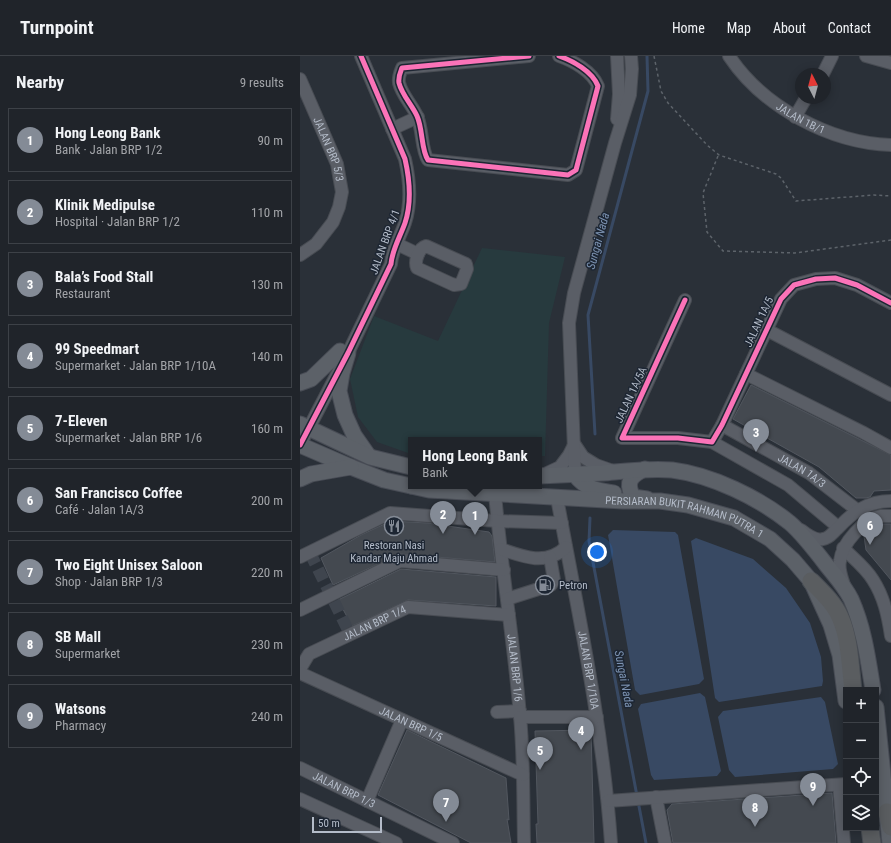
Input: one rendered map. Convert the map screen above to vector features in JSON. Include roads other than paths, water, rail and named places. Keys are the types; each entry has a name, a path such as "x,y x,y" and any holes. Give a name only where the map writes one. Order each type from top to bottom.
{"highway":[{"path":"811,581 828,598 840,618 847,641 853,687"},
{"path":"870,831 872,843"}],"main road":[{"path":"300,383 311,379 344,352"},
{"path":"344,352 339,391 345,416 354,435 370,457"},
{"path":"303,427 370,457 408,466"},
{"name":"PERSIARAN BUKIT RAHMAN PUTRA 1","path":"300,445 384,480 408,485"},
{"path":"300,479 311,474 351,467"},
{"path":"633,497 630,482 636,473 645,469"},
{"path":"542,476 575,475 645,469 673,470 707,478 740,491 791,524 845,589 851,599 865,639 873,687"},
{"path":"575,475 582,484 598,491 660,501"},
{"name":"PERSIARAN BUKIT RAHMAN PUTRA 1","path":"424,489 557,498 660,501 688,505 734,518 770,539 793,560 811,581 831,625 840,656 844,687"},
{"path":"878,723 888,792 890,843"},
{"path":"862,831 863,843"}],"street":[{"path":"530,56 402,68 399,74 399,82 402,91 418,117 424,155 428,160 568,175 576,170 598,86 595,78 568,59 558,56"},
{"path":"615,143 619,94 617,56"},
{"path":"575,475 569,323 574,292 615,143 630,95 632,69 631,56"},
{"name":"JALAN 1B/1","path":"729,56 736,66 757,88 795,117 837,136 878,144 891,144"},
{"path":"826,68 832,56"},
{"path":"866,56 891,63"},
{"name":"JALAN BRP 4/1","path":"300,445 303,427 344,352 385,262 391,256 397,244 405,222 410,197 409,175 405,159 364,57"},
{"name":"JALAN BRP 5/3","path":"300,79 337,164 342,192 340,207 333,222 316,244 300,255"},
{"path":"795,117 803,104"},
{"path":"392,129 418,117"},
{"path":"397,244 418,254"},
{"name":"JALAN 1A/5","path":"712,442 722,425 781,299 794,285 816,279 835,278 857,285 891,303"},
{"name":"JALAN 1A/5A","path":"685,300 622,438 678,438 712,442 788,486 842,523 858,530"},
{"path":"767,330 891,395"},
{"path":"746,374 891,448"},
{"name":"JALAN 1A/3","path":"722,425 809,473 857,510"},
{"path":"574,444 583,457 596,465 613,472"},
{"path":"542,475 560,467 569,455 574,444"},
{"name":"JALAN BRP 1/6","path":"495,493 520,714 524,843"},
{"name":"JALAN BRP 1/10A","path":"557,498 597,717 608,801 611,843"},
{"path":"791,524 809,536 822,540 830,536 857,510 880,501 891,501"},
{"path":"300,557 390,514 497,521 562,523"},
{"path":"845,589 840,571 840,561 843,548 858,530 869,522 881,516 891,516"},
{"path":"501,549 532,558 550,557 566,547"},
{"path":"843,548 872,579 881,595 887,612 891,636"},
{"path":"507,599 551,585 554,580 550,557"},
{"path":"300,610 400,561 504,570"},
{"name":"JALAN BRP 1/4","path":"300,669 309,654 408,607 509,615"},
{"name":"JALAN BRP 1/5","path":"300,673 522,775"},
{"path":"497,712 597,717"},
{"path":"367,801 402,720"},
{"name":"JALAN BRP 1/3","path":"300,768 453,843"},
{"path":"608,801 843,785"},
{"path":"843,795 844,843"},
{"path":"652,797 665,843"},
{"path":"302,803 396,843"}],"water":[{"path":"613,530 675,532 678,535 704,679 699,684 640,695 635,690 608,535"},
{"path":"696,538 753,559 786,588 810,623 821,657 822,686 719,702 715,698 691,541"},
{"path":"700,693 705,697 721,771 717,776 654,780 651,775 638,709 641,704"},
{"path":"821,697 825,702 838,764 833,769 735,777 729,770 718,717 723,711"}],"waterway":[{"name":"Sungai Nada","path":"595,434 588,315 648,91 647,56"},
{"name":"Sungai Nada","path":"590,518 589,541 637,796"},
{"name":"Sungai Nada","path":"638,801 646,843"}],"tunnel":[{"path":"310,553 350,634"}],"place":[{"name":"Bala’s Food Stall","path":"756,452"},
{"name":"Restoran Nasi Kandar Maju Ahmad","path":"394,526"},
{"name":"Klinik Medipulse","path":"443,534"},
{"name":"Hong Leong Bank","path":"475,535"},
{"name":"San Francisco Coffee","path":"870,545"},
{"name":"Petron","path":"545,585"},
{"name":"99 Speedmart","path":"581,750"},
{"name":"7-Eleven","path":"540,770"},
{"name":"Watsons","path":"813,806"},
{"name":"Two Eight Unisex Saloon","path":"446,822"},
{"name":"SB Mall","path":"755,827"}]}
